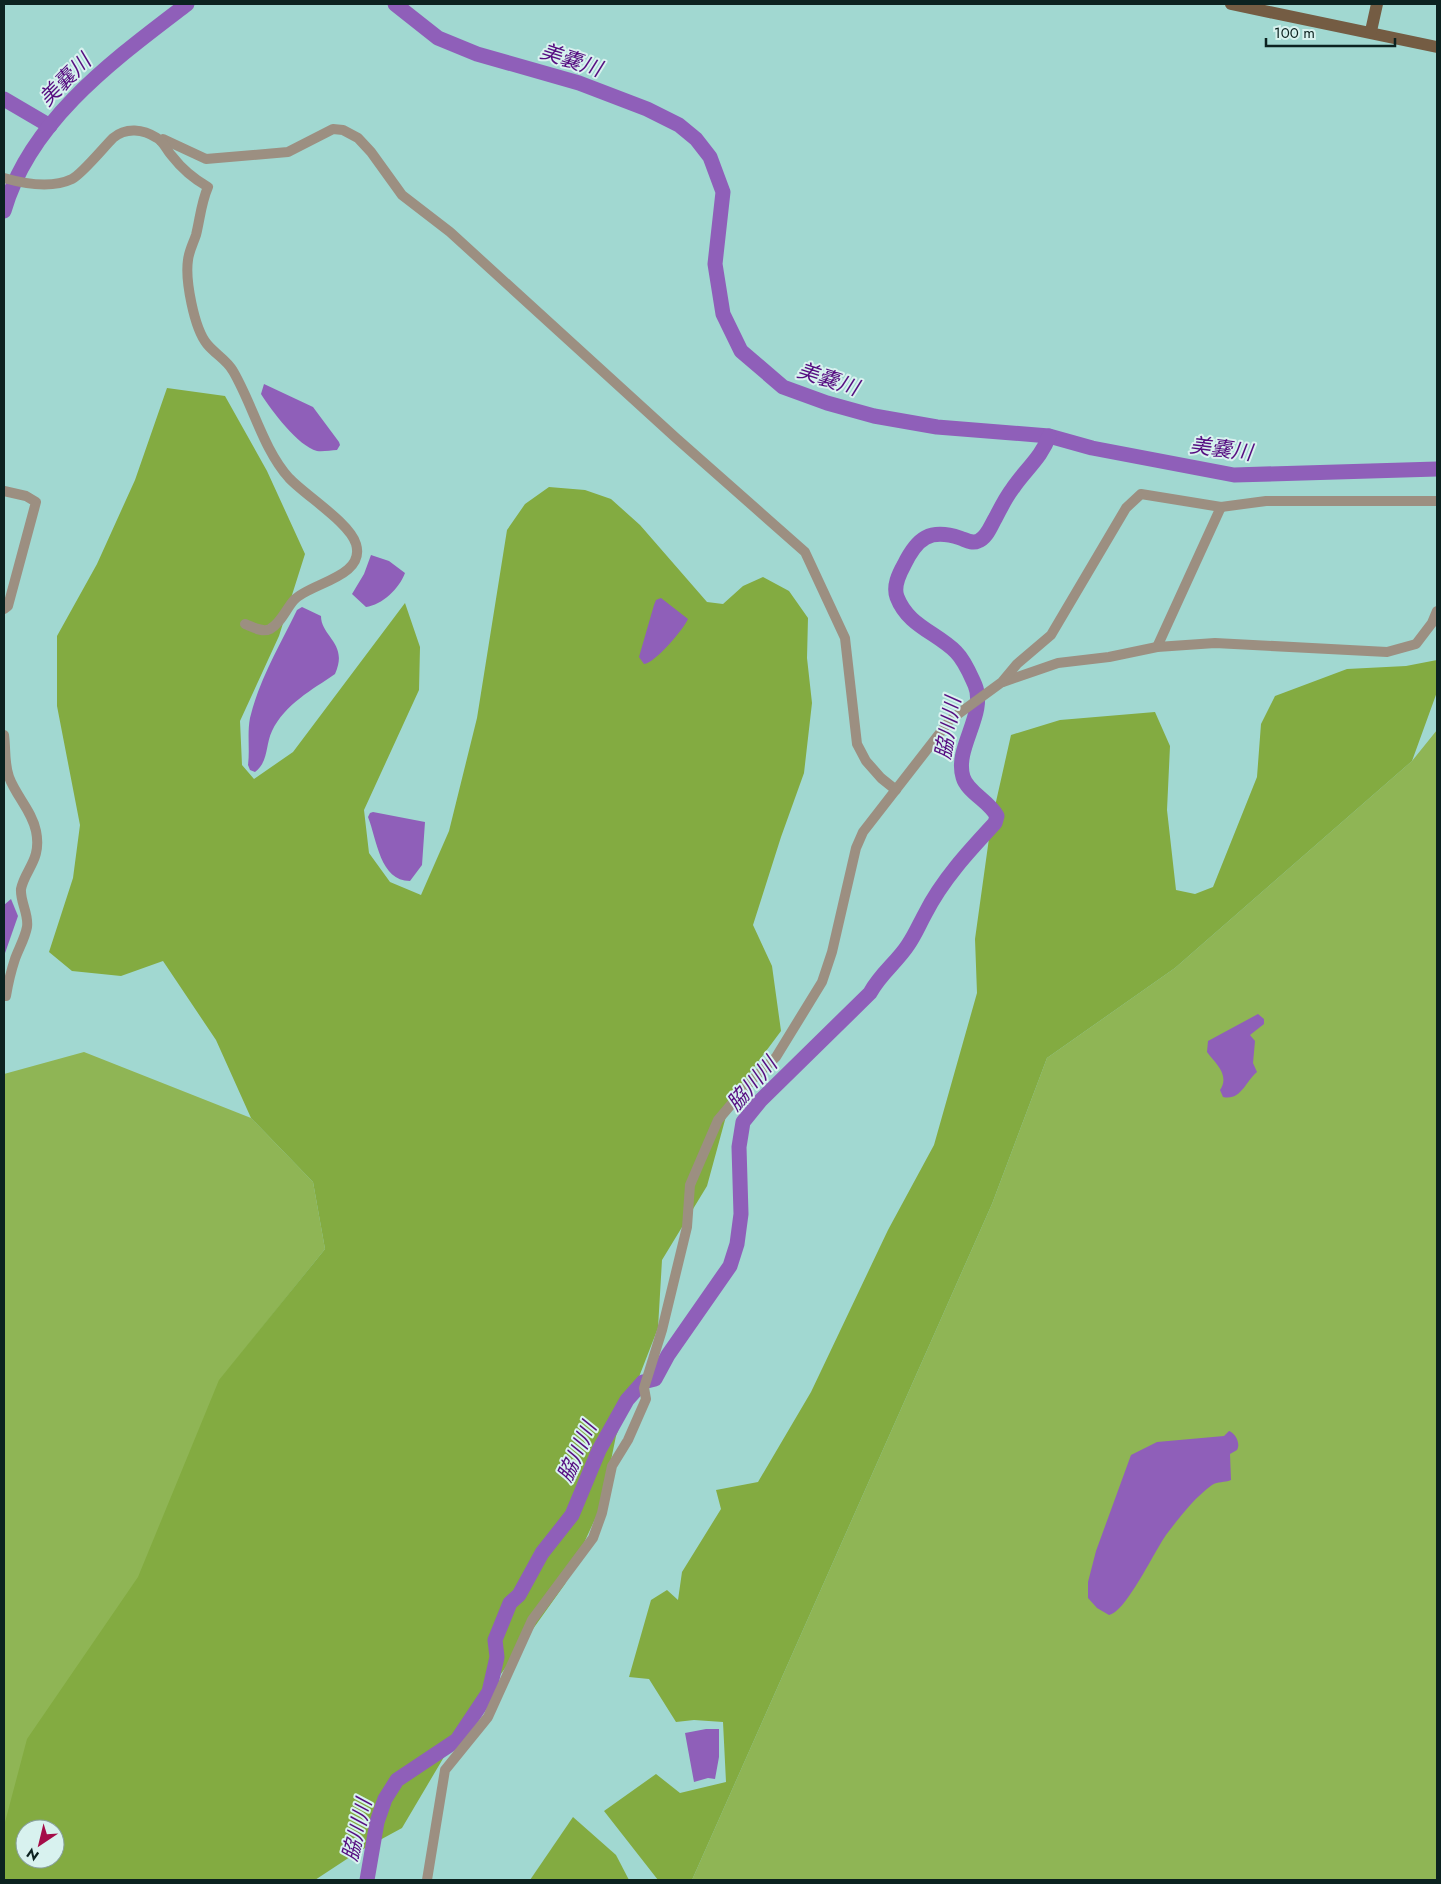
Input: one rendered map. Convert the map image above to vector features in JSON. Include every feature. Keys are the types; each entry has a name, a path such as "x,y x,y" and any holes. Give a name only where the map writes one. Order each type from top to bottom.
{"main road":[{"path":"1231,4 1437,47"},
{"path":"1371,32 1377,4"}],"street":[{"path":"161,141 163,139 206,159 288,152 333,129 343,130 358,138 371,152 402,196 450,232 676,438 805,552 845,638 857,744 866,761 896,790"},
{"path":"4,178 25,184 55,183 73,179 120,132 130,130 147,133 161,141 172,157 194,178 208,188 202,200 196,235 187,262 194,315 206,343 233,370 282,470 311,499 352,534 357,547 355,560 350,568 338,577 307,590 294,599 278,622 269,630 260,630 245,624"},
{"path":"4,491 26,496 36,502 8,606 4,609"},
{"path":"426,1880 445,1770 488,1717 532,1620 593,1538 602,1513 612,1466 628,1440 646,1399 644,1388 662,1330 686,1227 690,1185 718,1120 751,1081 776,1058 822,982 832,952 856,848 863,832 939,733 958,714 1002,682 1017,664 1051,635 1126,508 1140,494 1222,507 1266,501 1437,501"},
{"path":"1157,647 1222,507"},
{"path":"1002,682 1058,663 1109,657 1157,647 1215,643 1387,652 1416,644 1432,623 1437,611"},
{"path":"4,735 5,765 9,779 32,818 37,832 37,850 34,864 22,887 27,914 25,936 15,960 6,996 4,996"}],"green space":[{"path":"167,388 225,396 267,471 305,554 279,636 240,721 242,765 254,779 293,752 405,603 420,647 419,690 364,810 369,853 390,882 421,895 449,831 477,718 507,530 525,504 549,487 585,490 611,499 640,525 707,602 723,604 743,586 763,577 789,591 808,618 807,658 812,703 804,773 753,925 772,966 781,1031 731,1098 707,1186 662,1260 658,1328 616,1436 602,1504 565,1584 454,1740 402,1828 356,1853 315,1880 4,1880 4,1826 27,1739 138,1577 219,1380 325,1249 313,1182 251,1118 216,1040 163,961 121,976 72,971 49,952 73,878 80,825 57,706 57,636 97,564 135,480"},
{"path":"1437,660 1437,692 1412,761 1175,968 1047,1058 992,1204 692,1880 658,1880 604,1811 656,1774 680,1793 726,1782 723,1722 694,1720 676,1722 649,1679 629,1677 651,1600 667,1590 678,1600 682,1572 721,1509 716,1490 758,1482 811,1392 888,1230 934,1145 977,993 975,939 991,824 1011,735 1060,720 1155,712 1170,746 1167,810 1176,890 1195,894 1213,887 1257,777 1261,724 1275,696 1347,669 1406,666"},
{"path":"1437,730 1437,1880 692,1880 992,1204 1047,1058 1175,968 1412,761"},
{"path":"84,1052 251,1118 313,1182 325,1249 220,1380 143,1571 24,1819 15,1819 15,1837 4,1860 4,1074"},
{"path":"573,1817 616,1855 629,1880 530,1880"}],"shaded area":[{"path":"264,384 313,407 339,442 340,445 337,450 317,451 310,448 294,435 261,394"},
{"path":"371,555 389,561 405,573 399,585 384,600 366,607 352,594 364,574"},
{"path":"661,598 688,619 675,638 655,658 644,664 639,657 654,605 656,600"},
{"path":"302,607 321,616 325,630 337,648 339,655 335,674 300,698 277,721 270,737 263,763 255,772 250,770 248,765 250,718 264,676 297,610"},
{"path":"373,812 425,822 422,865 410,881 400,879 392,874 381,858 368,817"},
{"path":"11,899 18,916 4,956 4,905"},
{"path":"1258,1014 1264,1019 1264,1024 1250,1035 1255,1041 1253,1063 1257,1072 1239,1093 1234,1096 1223,1097 1220,1090 1223,1085 1223,1075 1218,1065 1207,1052 1208,1041"},
{"path":"1229,1431 1238,1441 1237,1450 1230,1454 1231,1480 1212,1485 1187,1509 1166,1535 1131,1593 1116,1611 1109,1615 1097,1608 1088,1598 1088,1582 1096,1551 1131,1455 1157,1442 1224,1436"},
{"path":"706,1729 719,1729 719,1757 715,1779 708,1778 694,1782 685,1733"}],"waterway":[{"name":"美嚢川","path":"4,211 16,178 33,148 54,120 104,70 187,4"},
{"name":"美嚢川","path":"395,4 438,38 477,54 579,83 647,109 679,125 696,139 710,157 723,192 715,264 723,314 741,351 783,387 827,403 874,416 937,427 1049,436 1092,448 1234,475 1437,469"},
{"path":"4,99 50,126"},
{"name":"脇川川","path":"367,1880 377,1822 385,1799 397,1780 457,1740 489,1692 497,1657 495,1640 510,1603 519,1595 542,1553 572,1515 599,1450 627,1400 643,1382 655,1379 668,1355 730,1266 737,1244 741,1214 739,1147 743,1122 760,1101 870,993 908,945 939,889 995,823 997,816 965,782 961,766 977,708 978,696 975,685 965,663 956,652 908,615 897,597 896,584 900,572 914,548 926,538 940,534 974,542 984,537 1008,495 1038,457 1049,436"}]}
